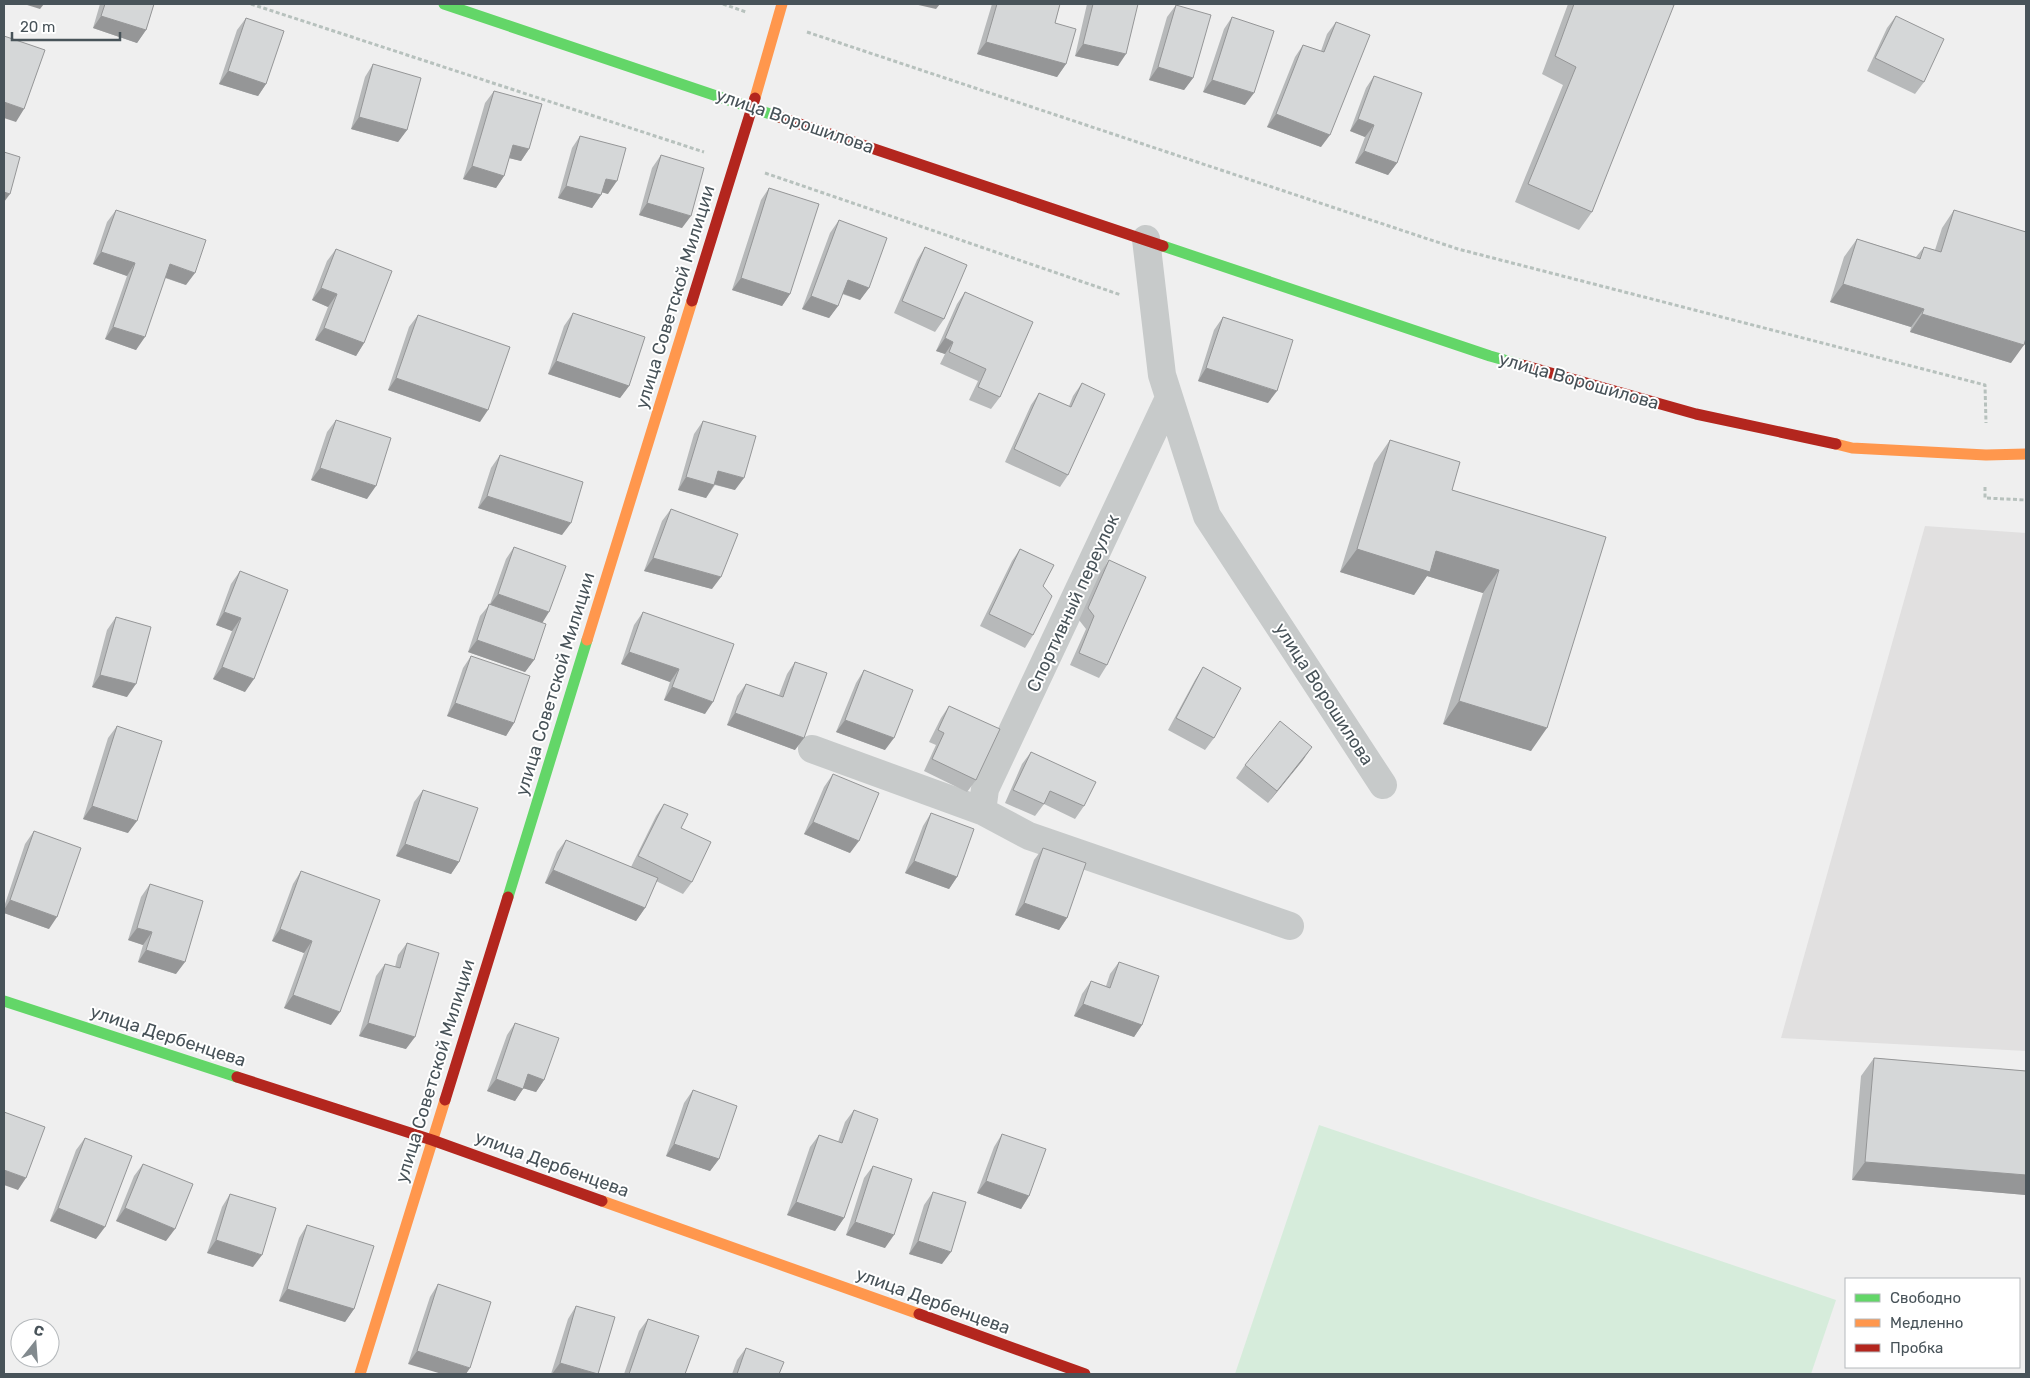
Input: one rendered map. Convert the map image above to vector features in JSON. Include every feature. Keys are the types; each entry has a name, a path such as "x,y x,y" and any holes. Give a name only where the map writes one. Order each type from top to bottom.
{"street":[{"name":"улица Ворошилова","path":"444,4 1490,356 1696,414 1852,448 1986,455 2026,454"},
{"name":"улица Советской Милиции","path":"360,1374 752,107 782,4"},
{"name":"улица Ворошилова","path":"1146,239 1162,375 1207,516 1383,785"},
{"name":"Спортивный переулок","path":"982,811 985,789 1169,398"},
{"path":"812,749 982,811 1029,836 1290,926"},
{"name":"улица Дербенцева","path":"4,1001 432,1140 1084,1374"}],"path":[{"path":"723,4 1458,249 1985,385 1986,455"}],"shaded area":[{"path":"1925,526 2026,533 2026,1051 1781,1038"}],"green space":[{"path":"1319,1125 1836,1300 1811,1374 1235,1374"}],"building":[{"path":"105,4 154,4 146,30 101,16"},
{"path":"997,4 1060,4 1055,23 1076,29 1066,64 986,42"},
{"path":"1093,4 1138,4 1126,54 1083,44"},
{"path":"1574,4 1674,5 1592,212 1528,184 1576,67 1555,56"},
{"path":"1176,5 1211,15 1193,78 1158,67"},
{"path":"1896,16 1944,39 1924,82 1875,58"},
{"path":"1232,17 1274,31 1254,93 1212,80"},
{"path":"246,18 284,31 266,84 228,71"},
{"path":"1336,22 1370,35 1330,135 1276,114 1303,45 1324,52"},
{"path":"4,36 45,50 24,109 4,102"},
{"path":"373,64 421,78 407,130 359,117"},
{"path":"1374,76 1422,93 1397,163 1364,151 1374,125 1358,119"},
{"path":"494,91 542,104 529,149 513,145 504,176 472,166"},
{"path":"580,136 626,148 617,181 606,179 601,195 566,186"},
{"path":"4,152 20,157 10,194 4,192"},
{"path":"661,155 704,168 691,216 647,203"},
{"path":"769,188 819,204 790,294 741,278"},
{"path":"116,210 206,240 195,273 170,264 145,337 113,327 135,263 101,252"},
{"path":"1954,210 2026,232 2026,338 2024,345 1922,314 1924,309 1843,284 1857,239 1920,259 1924,247 1941,252"},
{"path":"839,220 887,238 869,288 848,280 838,306 811,296"},
{"path":"925,247 967,265 944,319 902,301"},
{"path":"336,249 392,271 364,343 324,328 337,294 321,288"},
{"path":"965,292 1033,322 1000,397 978,387 986,369 949,352 953,342 945,338"},
{"path":"573,313 645,337 629,386 556,361"},
{"path":"418,315 510,347 488,410 396,378"},
{"path":"1223,317 1293,340 1277,391 1206,368"},
{"path":"1082,383 1105,394 1068,475 1014,449 1039,393 1071,407"},
{"path":"336,420 391,438 376,486 320,468"},
{"path":"703,421 756,436 744,478 718,471 714,485 686,477"},
{"path":"1390,440 1460,462 1452,490 1606,537 1547,728 1459,701 1499,570 1436,551 1430,572 1357,549"},
{"path":"500,455 583,482 571,523 487,496"},
{"path":"671,509 738,534 721,577 653,558"},
{"path":"514,547 566,566 549,612 498,594"},
{"path":"1020,549 1054,565 1043,586 1052,596 1033,635 989,614"},
{"path":"1109,560 1146,577 1107,665 1079,653 1094,616 1088,608"},
{"path":"240,571 288,590 254,679 222,667 241,618 224,612"},
{"path":"489,604 546,624 534,660 477,640"},
{"path":"643,612 734,644 713,702 672,687 679,669 629,652"},
{"path":"116,617 151,627 136,684 100,675"},
{"path":"471,656 530,676 514,723 455,703"},
{"path":"795,662 827,673 804,738 735,713 746,684 783,697"},
{"path":"1203,667 1241,688 1214,738 1176,718"},
{"path":"864,670 913,690 894,738 845,720"},
{"path":"949,706 1000,729 976,780 932,759 944,733 938,730"},
{"path":"1280,721 1312,747 1277,791 1245,765"},
{"path":"117,726 162,741 137,821 92,806"},
{"path":"1031,752 1096,782 1084,806 1050,791 1044,804 1013,790"},
{"path":"833,774 879,793 859,841 813,822"},
{"path":"423,790 478,808 459,862 405,844"},
{"path":"664,804 688,814 681,828 711,842 692,882 638,856"},
{"path":"931,813 974,829 957,877 914,861"},
{"path":"34,831 81,848 57,917 10,900"},
{"path":"566,840 658,878 645,908 553,870"},
{"path":"1043,848 1086,863 1067,918 1024,903"},
{"path":"301,871 380,900 340,1012 293,995 312,941 280,929"},
{"path":"150,884 203,901 185,962 146,950 152,932 137,928"},
{"path":"407,943 439,953 415,1037 368,1023 385,964 400,968"},
{"path":"1119,962 1159,976 1142,1025 1083,1004 1091,981 1110,988"},
{"path":"515,1023 559,1038 544,1080 528,1074 523,1089 496,1079"},
{"path":"1874,1058 2026,1071 2026,1175 1865,1162"},
{"path":"693,1090 737,1106 719,1159 674,1144"},
{"path":"854,1110 878,1119 844,1218 796,1202 819,1135 842,1143"},
{"path":"4,1112 45,1127 26,1178 4,1170"},
{"path":"1002,1134 1046,1149 1029,1196 986,1181"},
{"path":"85,1138 132,1156 105,1227 58,1208"},
{"path":"143,1164 193,1184 175,1229 125,1208"},
{"path":"873,1166 912,1179 894,1235 855,1222"},
{"path":"933,1192 966,1202 951,1252 918,1241"},
{"path":"230,1194 276,1208 262,1255 216,1240"},
{"path":"307,1225 374,1246 354,1309 287,1289"},
{"path":"438,1284 491,1302 470,1368 417,1351"},
{"path":"576,1306 615,1317 598,1374 560,1363"},
{"path":"648,1319 699,1336 685,1374 629,1374"},
{"path":"746,1348 784,1362 779,1374 737,1374"}],"traffic: fast":[{"path":"444,4 779,117"},
{"path":"1163,246 1490,356 1522,365"},
{"path":"508,897 587,640"},
{"path":"4,1001 237,1077"}],"traffic: slow":[{"path":"755,98 782,4"},
{"path":"587,640 692,301"},
{"path":"1836,444 1852,448 1986,455 2026,454"},
{"path":"360,1374 445,1100"},
{"path":"602,1201 919,1314"}],"traffic: jam":[{"path":"692,301 755,98"},
{"path":"779,117 1163,246"},
{"path":"1522,365 1696,414 1836,444"},
{"path":"445,1100 508,897"},
{"path":"237,1077 432,1140 602,1201"},
{"path":"919,1314 1085,1374"}]}
